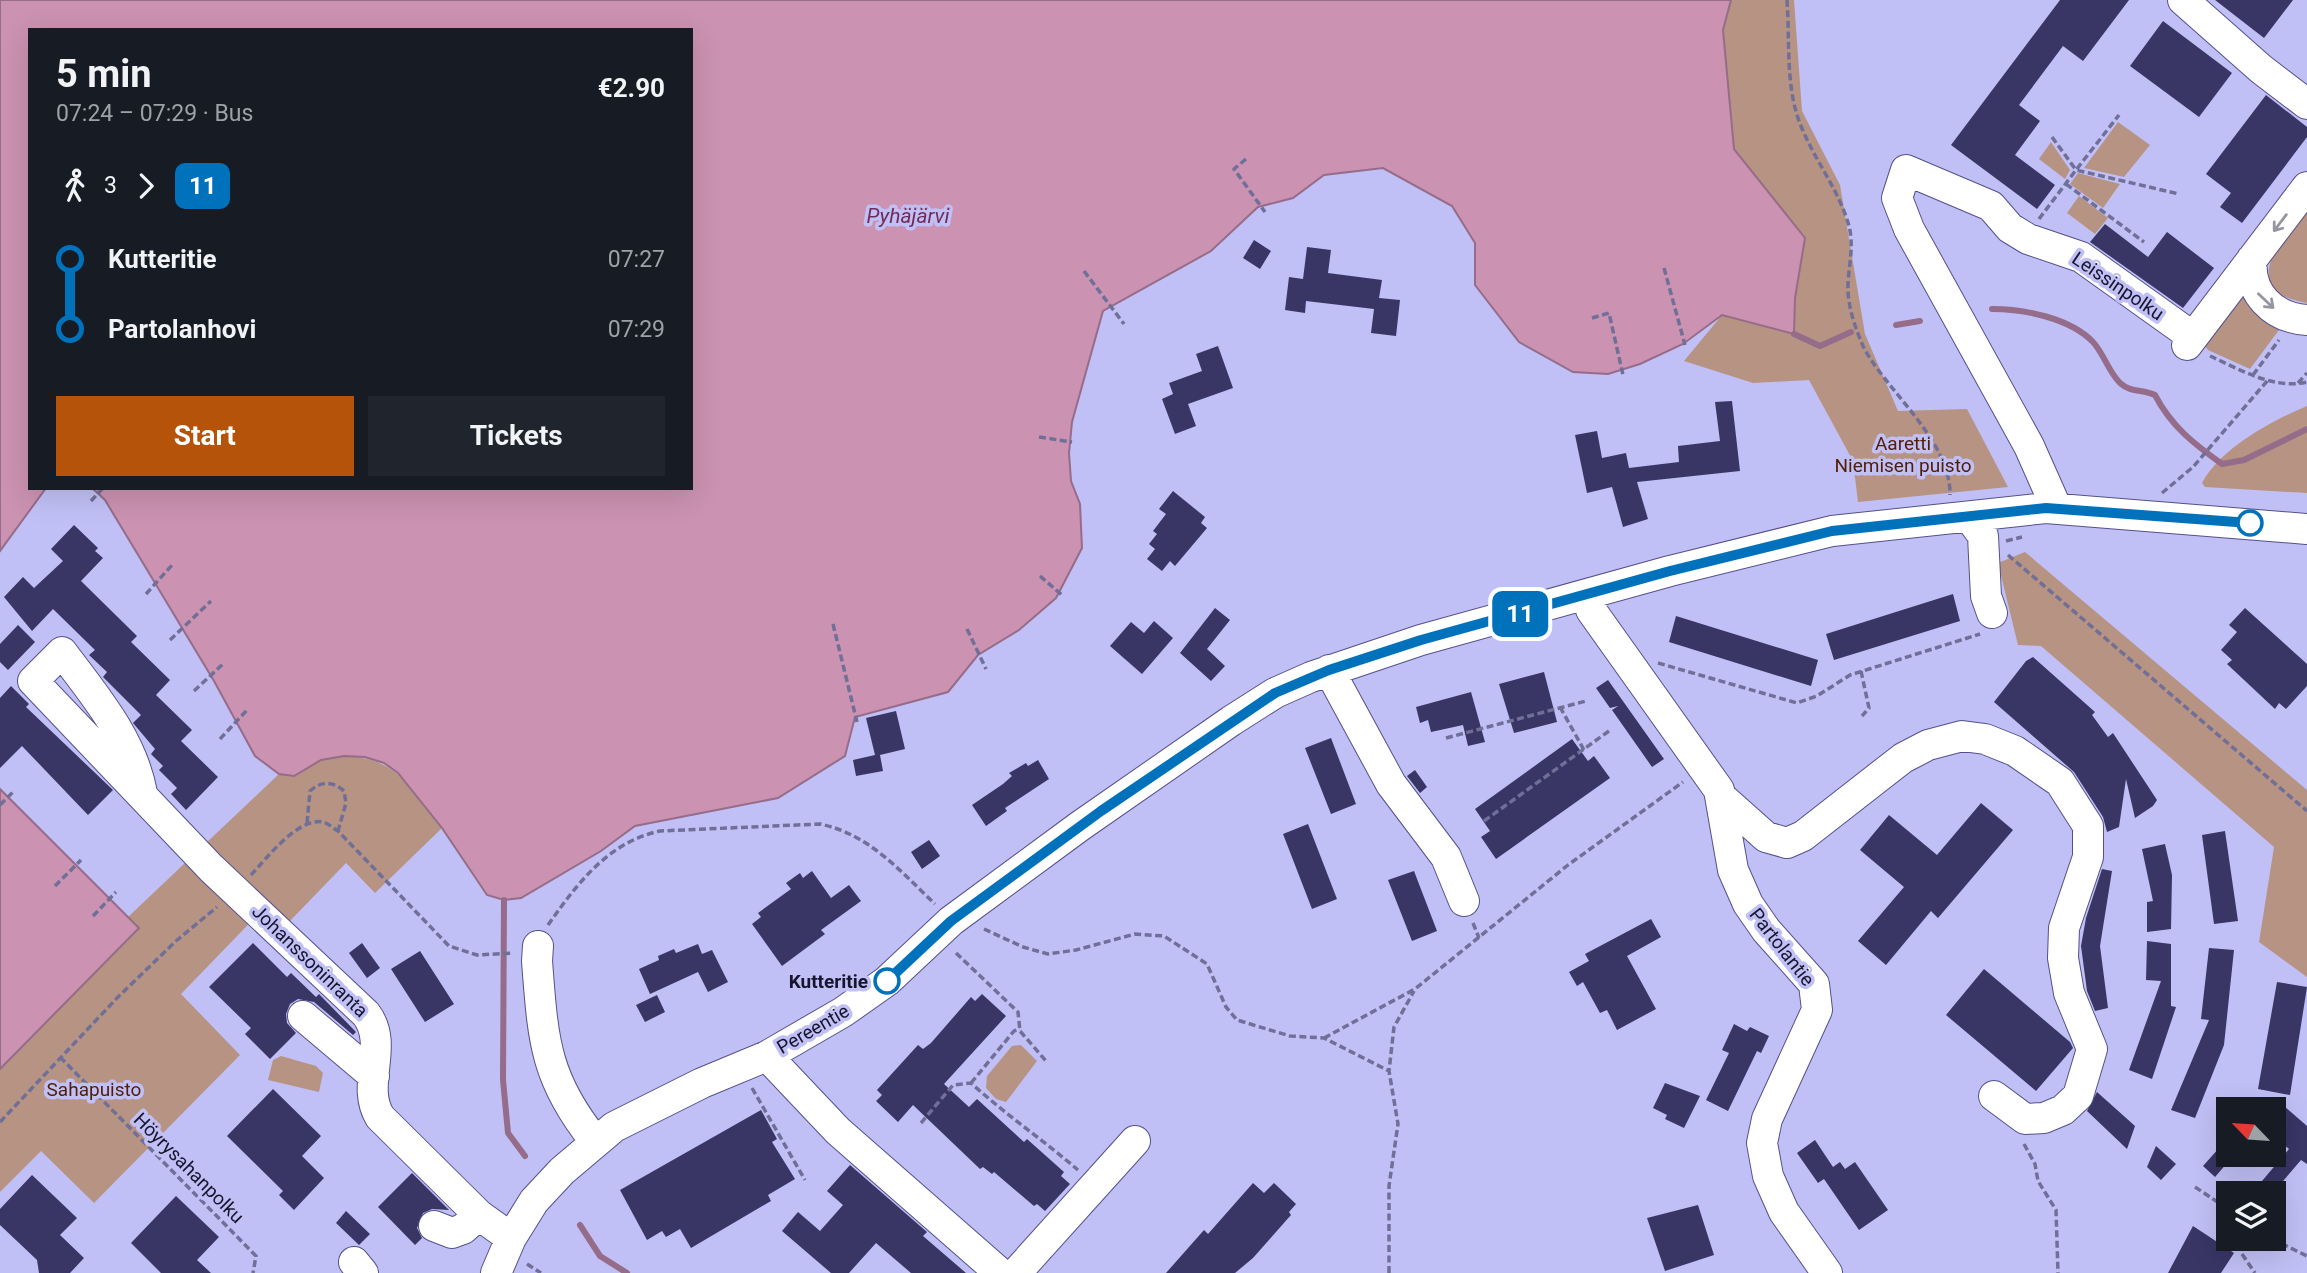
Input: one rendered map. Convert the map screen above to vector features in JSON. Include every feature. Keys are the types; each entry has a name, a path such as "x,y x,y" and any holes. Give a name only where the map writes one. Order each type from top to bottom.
{"street":[{"path":"2183,0 2261,69 2307,104"},
{"name":"Leissinpolku","path":"2057,509 2029,446 1909,229 1902,184 1991,206 2010,228 2025,237 2081,257 2187,337"},
{"path":"2187,337 2307,187"},
{"path":"2252,259 2250,276 2262,299 2284,315 2307,320"},
{"name":"Pereentie","path":"496,1273 522,1245 534,1201 595,1141 634,1115 773,1065 813,1031 874,992 951,921 1220,728 1275,693 1329,670 1421,640 1736,554 1832,531 1982,532 2022,509 2057,509 2307,529"},
{"path":"1982,532 1988,623"},
{"name":"Partolantie","path":"1590,594 1591,610 1704,767 1720,796 1733,870 1748,904 1766,930 1814,984 1817,1010 1767,1119 1762,1143 1768,1176 1784,1212 1827,1273"},
{"path":"1329,670 1391,784 1446,857 1464,901"},
{"path":"1720,796 1766,837 1787,843 1804,836 1903,758 1928,745 1962,736 1985,739 2015,751 2060,782 2088,827 2088,857 2064,928 2063,958 2069,993 2092,1049 2078,1096 2063,1110 2044,1118 2025,1119 1994,1096"},
{"name":"Johanssoninranta","path":"142,793 211,868 373,1023 377,1041 372,1097 380,1116 479,1215 522,1245"},
{"path":"530,949 537,961 547,1056 575,1113 595,1141"},
{"path":"303,1016 374,1076"},
{"path":"773,1065 838,1131 1000,1273"},
{"path":"1016,1273 1135,1141"},
{"path":"434,1226 452,1233 463,1229 479,1215"}],"path":[{"path":"1787,0 1793,98 1800,125 1840,197 1850,229 1852,253 1849,293 1854,320 1864,346 1879,371 1920,422 1939,458 1951,492"},
{"path":"2025,237 2119,115"},
{"path":"2052,137 2076,170 2179,194"},
{"path":"1246,159 1234,169 1265,212"},
{"path":"2066,184 2144,242"},
{"path":"1664,268 1685,345"},
{"path":"1084,271 1124,324"},
{"path":"1592,318 1609,313 1623,375"},
{"path":"2187,337 2268,380 2297,384 2307,382"},
{"path":"2297,384 2307,373"},
{"path":"2158,497 2193,467 2268,380"},
{"path":"1039,437 1072,442"},
{"path":"91,501 101,490"},
{"path":"1982,532 2033,534"},
{"path":"1982,532 2307,811"},
{"path":"146,594 173,564"},
{"path":"1040,576 1063,596"},
{"path":"170,640 211,601"},
{"path":"1637,673 1660,662 1797,703 1817,696 1861,671 1988,623"},
{"path":"833,624 857,722"},
{"path":"967,629 986,669"},
{"path":"194,691 224,663"},
{"path":"1861,671 1870,708 1862,716"},
{"path":"1446,738 1586,701"},
{"path":"1560,707 1584,750"},
{"path":"220,739 247,710"},
{"path":"1484,821 1609,731"},
{"path":"1324,1038 1415,989 1568,865 1704,767"},
{"path":"307,824 310,791 322,783 334,784 344,791 346,803 338,831"},
{"path":"0,805 13,792"},
{"path":"0,1122 60,1057 176,941 237,890 279,845 307,824 324,822 338,831 449,946 477,954 530,949 576,885 604,859 636,836 660,831 820,824 832,827 861,837 937,906"},
{"path":"55,886 81,860"},
{"path":"93,916 116,892"},
{"path":"976,935 994,922"},
{"path":"984,929 1023,947 1048,954 1076,950 1135,934 1164,936 1207,964 1226,1007 1237,1020 1290,1036 1324,1038 1389,1071"},
{"path":"947,960 962,947"},
{"path":"956,953 1018,1012 1020,1029 1045,1061"},
{"path":"1389,1273 1389,1186 1398,1124 1389,1071 1394,1027 1415,989"},
{"path":"921,1123 953,1085 971,1083 1014,1031 1020,1029"},
{"name":"Höyrysahanpolku","path":"60,1057 256,1256 253,1273"},
{"path":"773,1065 751,1086 805,1180"},
{"path":"971,1083 1000,1110 1036,1133 1095,1185"},
{"path":"2025,1119 2021,1139 2035,1164 2038,1181 2056,1210 2058,1273"},
{"path":"2195,1187 2216,1201"},
{"path":"522,1245 527,1264 523,1273"},
{"path":"2286,1246 2307,1256"},
{"path":"2242,1254 2255,1273"},
{"path":"527,1264 541,1273"}],"green space":[{"name":"Aaretti Niemisen puisto","path":"1731,0 1794,0 1802,111 1840,185 1865,334 1898,411 1967,409 2008,487 1858,502 1853,461 1809,380 1753,383 1684,361 1722,315 1794,334 1795,298 1805,238 1734,149 1723,30"},
{"path":"2118,122 2150,145 2124,177 2084,168"},
{"path":"2051,142 2070,170 2065,179 2039,159"},
{"path":"2078,173 2120,184 2103,208 2070,184"},
{"path":"2079,196 2108,218 2095,234 2067,213"},
{"path":"2307,205 2307,303 2285,297 2273,287 2269,275 2277,247"},
{"path":"2238,293 2282,326 2250,369 2208,350 2202,342"},
{"path":"2307,406 2307,493 2205,487 2202,483 2210,470 2234,447 2278,419"},
{"path":"2025,552 2307,790 2307,977 2259,942 2274,847 2041,646 2018,645 1998,563"},
{"name":"Sahapuisto","path":"344,756 363,758 391,769 412,789 442,828 375,893 346,863 288,923 268,904 181,994 240,1055 94,1203 41,1151 0,1192 0,1069 138,928 128,917 279,774 294,776 321,760"},
{"path":"1021,1045 1037,1061 1006,1102 996,1099 986,1088 987,1076 1012,1046"},
{"path":"281,1056 316,1066 323,1073 319,1092 268,1080 273,1060"}],"water":[{"name":"Pyhäjärvi","path":"0,0 1731,0 1723,30 1734,149 1805,238 1795,298 1794,334 1722,315 1683,344 1640,364 1608,374 1573,372 1519,342 1475,285 1475,243 1452,206 1383,168 1324,175 1293,198 1258,207 1211,251 1103,311 1072,422 1069,453 1071,481 1080,504 1082,548 1056,598 1019,630 978,655 948,692 855,717 845,756 778,798 635,826 601,851 521,898 504,900 487,895 442,828 398,773 384,763 365,757 344,756 321,760 294,776 279,774 255,756 214,681 105,500 94,490 693,490 693,28 28,28 28,490 45,490 0,551"},
{"path":"0,789 139,928 0,1069"}],"building":[{"path":"2060,0 2129,0 2083,61 2063,46 2019,105 2040,121 2015,155 2055,185 2037,209 1951,145"},
{"path":"2215,0 2293,0 2264,38"},
{"path":"2163,21 2232,73 2199,117 2130,66"},
{"path":"2266,95 2307,127 2307,137 2242,223 2220,207 2231,193 2206,174"},
{"path":"2105,224 2148,257 2167,232 2214,268 2183,308 2090,242"},
{"path":"1254,240 1271,251 1260,269 1243,258"},
{"path":"1307,247 1331,250 1328,273 1382,280 1379,298 1400,300 1396,336 1371,333 1374,309 1306,301 1305,313 1285,310 1289,277 1303,279"},
{"path":"1218,346 1233,388 1188,404 1196,426 1175,434 1162,399 1173,394 1169,383 1202,371 1196,354"},
{"path":"1732,401 1740,471 1637,482 1648,519 1623,527 1612,487 1587,493 1575,435 1597,431 1602,458 1626,453 1629,468 1679,462 1678,446 1720,441 1715,402"},
{"path":"1173,491 1205,517 1201,523 1207,528 1175,566 1170,561 1162,571 1147,559 1155,549 1149,544 1157,534 1153,531 1166,514 1159,509"},
{"path":"74,525 98,548 95,551 103,558 81,581 137,636 131,642 170,680 156,695 192,730 181,741 218,777 186,810 171,794 177,788 159,770 163,766 151,754 155,749 133,723 141,715 103,677 107,672 89,655 95,650 53,609 32,631 4,597 23,577 34,588 63,561 51,549"},
{"path":"1953,594 1960,621 1834,660 1826,634"},
{"path":"1215,608 1230,620 1207,649 1225,666 1211,681 1180,653"},
{"path":"2245,608 2307,664 2307,686 2286,709 2279,703 2275,709 2227,664 2232,660 2221,650 2237,632 2229,625"},
{"path":"1676,616 1818,660 1811,686 1669,642"},
{"path":"1154,621 1173,638 1142,674 1110,646 1131,622 1144,633"},
{"path":"18,625 35,642 8,670 0,662 0,644"},
{"path":"2033,657 2095,712 2092,715 2108,737 2113,733 2157,800 2153,806 2135,818 2126,779 2119,827 2107,832 2103,817 2074,772 1994,702 2026,661"},
{"path":"1544,672 1557,722 1514,733 1499,684"},
{"path":"1608,680 1664,759 1652,767 1612,710 1618,706 1610,708 1596,688"},
{"path":"11,686 29,704 26,707 113,790 88,815 22,746 0,768 0,698"},
{"path":"1471,692 1485,742 1468,746 1463,725 1431,732 1428,720 1420,723 1416,707"},
{"path":"896,711 905,749 880,755 883,771 856,776 853,760 875,755 866,718"},
{"path":"1331,738 1356,804 1331,814 1305,748"},
{"path":"1572,739 1588,761 1594,756 1610,778 1496,859 1481,837 1490,831 1475,809"},
{"path":"1038,760 1049,779 1005,808 1007,811 986,826 972,805 1003,784 1012,776 1009,773 1026,763 1028,766"},
{"path":"1415,770 1427,787 1420,793 1407,776"},
{"path":"1981,803 2013,830 1938,918 1931,911 1886,965 1858,941 1904,887 1860,850 1889,815 1937,855"},
{"path":"1308,824 1337,899 1312,909 1283,834"},
{"path":"2225,831 2238,921 2214,924 2202,835"},
{"path":"929,840 940,856 922,869 911,852"},
{"path":"2165,844 2172,875 2171,929 2147,932 2147,902 2153,901 2142,849"},
{"path":"2102,869 2112,871 2100,946 2108,1008 2095,1011 2087,991 2081,946 2086,918"},
{"path":"812,871 831,898 849,885 861,901 821,930 825,934 782,966 752,924 761,917 758,913 791,889 786,883 800,873 803,878"},
{"path":"1414,871 1437,931 1412,941 1388,880"},
{"path":"1651,919 1661,937 1627,956 1656,1009 1617,1030 1607,1010 1600,1013 1583,982 1577,986 1569,972 1589,961 1585,954"},
{"path":"2147,941 2171,944 2171,1006 2176,1007 2152,1079 2129,1070 2161,981 2146,980"},
{"path":"253,943 287,977 291,973 316,997 319,994 356,1032 353,1035 314,1002 298,999 290,1004 286,1014 287,1023 296,1033 270,1059 245,1034 251,1028 209,987"},
{"path":"362,943 380,968 367,978 349,953"},
{"path":"698,944 702,954 712,950 728,982 708,992 698,972 650,994 639,969 659,960 658,956 674,949 676,953"},
{"path":"2209,948 2234,950 2224,1045 2195,1118 2171,1110 2209,1020 2201,1019"},
{"path":"420,951 454,1004 425,1022 391,969"},
{"path":"1984,969 2070,1042 2073,1048 2036,1091 1946,1015"},
{"path":"2277,982 2307,987 2290,1095 2258,1089"},
{"path":"982,994 1006,1016 944,1084 969,1107 977,1099 1024,1142 1027,1139 1064,1172 1061,1176 1070,1184 1045,1211 1037,1204 1034,1206 994,1172 992,1174 983,1167 980,1169 913,1105 898,1122 876,1101 882,1095 877,1090 918,1045 923,1049 931,1043 971,997 975,1001"},
{"path":"657,995 665,1012 645,1022 636,1005"},
{"path":"1734,1024 1747,1031 1750,1027 1769,1036 1761,1053 1757,1051 1728,1111 1706,1100 1729,1053 1722,1050"},
{"path":"1665,1083 1700,1096 1684,1128 1665,1119 1667,1115 1653,1108"},
{"path":"273,1089 321,1136 302,1156 324,1178 294,1210 279,1195 283,1191 227,1136"},
{"path":"2097,1092 2135,1126 2127,1149 2087,1111"},
{"path":"2286,1108 2307,1126 2307,1164 2301,1160 2283,1181 2262,1181 2274,1167 2286,1167 2286,1153 2289,1149 2286,1146"},
{"path":"761,1110 777,1139 772,1142 795,1179 768,1195 771,1201 691,1248 680,1229 666,1237 662,1231 647,1240 620,1190"},
{"path":"1815,1140 1833,1167 1840,1162 1845,1169 1855,1162 1888,1210 1859,1230 1824,1179 1818,1183 1797,1153"},
{"path":"2156,1146 2176,1164 2161,1180 2147,1167"},
{"path":"2216,1151 2216,1167 2224,1167 2215,1177 2203,1166"},
{"path":"850,1165 927,1232 923,1236 966,1273 911,1273 876,1243 849,1273 831,1273 782,1231 798,1212 820,1231 843,1205 827,1191"},
{"path":"412,1173 449,1210 432,1209 423,1213 417,1228 422,1238 415,1245 378,1207"},
{"path":"32,1175 77,1218 60,1235 84,1258 70,1273 39,1273 37,1260 0,1225 0,1209"},
{"path":"1253,1183 1264,1193 1274,1183 1296,1204 1289,1212 1291,1215 1253,1258 1235,1273 1166,1273 1204,1230 1208,1234"},
{"path":"176,1196 219,1237 197,1260 211,1273 161,1273 131,1243"},
{"path":"1698,1205 1714,1255 1665,1271 1647,1218"},
{"path":"346,1211 370,1234 359,1245 336,1223"},
{"path":"2193,1226 2216,1241 2216,1251 2234,1253 2221,1273 2168,1273"}],"waterway":[{"path":"1992,309 2046,316 2083,334 2097,347 2120,383 2128,388 2155,395 2184,434 2222,464 2244,460 2307,429"},
{"path":"1896,325 1920,321"},
{"path":"1794,334 1820,346 1851,332"},
{"path":"504,900 503,1080 508,1133 525,1156"},
{"path":"580,1225 600,1256 627,1273"}],"bus line":[{"name":"11","path":"887,981 951,921 1101,811 1275,693 1329,670 1421,640 1670,571 1832,531 2046,508 2250,523"}],"place":[{"name":"Kutteritie","path":"887,981"}]}
